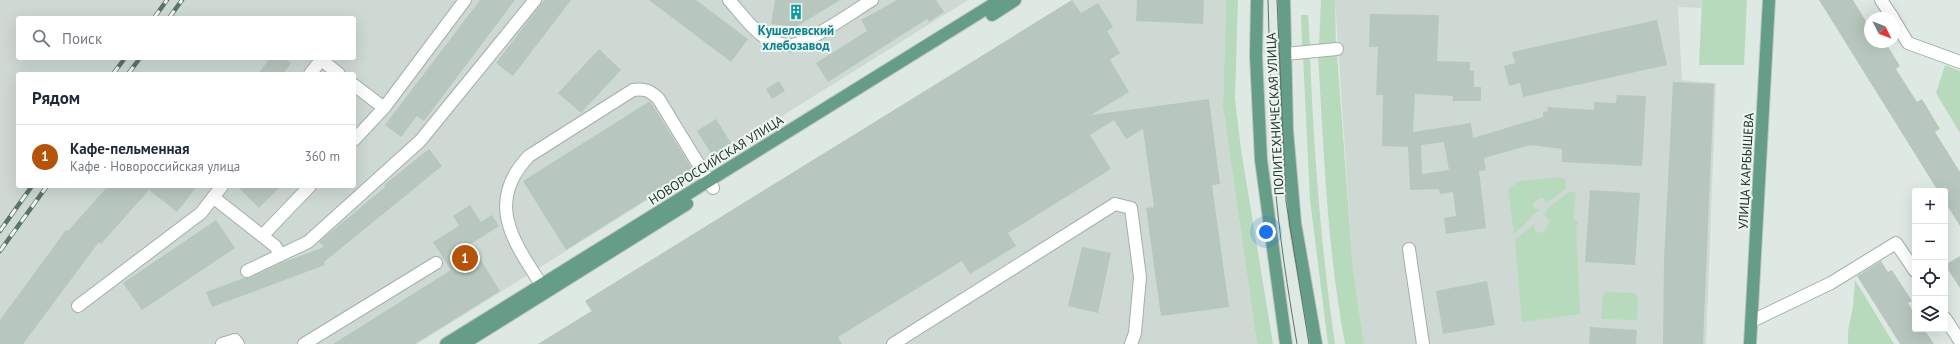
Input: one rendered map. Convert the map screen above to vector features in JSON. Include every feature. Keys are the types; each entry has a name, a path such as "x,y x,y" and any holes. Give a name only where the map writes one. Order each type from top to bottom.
{"main road":[{"name":"НОВОРОССИЙСКАЯ УЛИЦА","path":"463,344 544,289 1000,0"},
{"name":"НОВОРОССИЙСКАЯ УЛИЦА","path":"711,184 1015,0"},
{"name":"ПОЛИТЕХНИЧЕСКАЯ УЛИЦА","path":"1257,0 1256,56 1261,160 1270,238 1286,344"},
{"name":"ПОЛИТЕХНИЧЕСКАЯ УЛИЦА","path":"1284,0 1287,130 1296,223 1316,344"},
{"name":"УЛИЦА КАРБЫШЕВА","path":"1750,344 1769,0"},
{"name":"НОВОРОССИЙСКАЯ УЛИЦА","path":"446,344 544,289"}],"lane":[{"path":"356,138 384,108 465,0"},
{"path":"247,271 308,242 420,141 535,0"},
{"path":"729,0 751,26 763,36 776,43 790,45 804,42 872,0"},
{"path":"1882,0 1889,12"},
{"path":"1900,30 1908,43 1960,62"},
{"path":"1285,54 1337,48"},
{"path":"311,72 319,60"},
{"path":"321,60 337,72"},
{"path":"356,87 384,108"},
{"path":"544,289 517,244 510,228 506,202 510,181 518,168 529,156 633,90 642,88 650,91 658,98 711,184"},
{"path":"78,306 201,213 220,188"},
{"path":"262,236 308,188"},
{"path":"213,197 275,246 281,255"},
{"path":"893,344 1115,204 1131,208 1140,277 1134,333 1131,344"},
{"path":"1752,321 1830,283 1896,243 1912,267"},
{"path":"1409,249 1423,344"},
{"path":"304,344 436,262"},
{"path":"1948,323 1960,341"},
{"path":"222,344 235,340 238,344"}],"shaded area":[{"path":"0,0 968,0 417,344 0,344"},
{"path":"1072,0 1226,0 1223,107 1257,344 538,344 591,311 585,301"},
{"path":"1335,0 1702,0 1701,8 1678,7 1682,80 1716,83 1706,344 1364,344 1353,270"}],"green space":[{"path":"1226,0 1238,0 1235,99 1241,149 1273,344 1257,344 1223,107"},
{"path":"1321,0 1335,0 1336,44 1319,46"},
{"path":"1702,0 1747,0 1744,65 1699,65"},
{"path":"1301,15 1308,15 1310,45 1302,46"},
{"path":"1337,54 1353,270 1364,344 1345,344 1330,236 1324,164 1318,55"},
{"path":"1303,57 1310,57 1319,200 1335,344 1328,344 1310,200"},
{"path":"1945,65 1960,71 1960,133 1936,93"},
{"path":"1560,177 1566,180 1566,189 1546,203 1544,198 1539,198 1533,204 1534,208 1539,210 1514,234 1508,189 1519,181"},
{"path":"1569,192 1576,192 1573,219 1579,223 1576,226 1580,314 1522,322 1515,240 1534,224 1535,230 1539,233 1544,232 1550,221 1545,216 1547,209"},
{"path":"1855,280 1894,344 1848,344 1848,331 1853,306"},
{"path":"1606,292 1635,293 1638,298 1637,320 1601,319 1603,295"}],"building":[{"path":"480,0 515,0 424,121 417,116 401,137 385,125"},
{"path":"544,0 571,0 513,76 496,63"},
{"path":"649,0 696,0 748,39 731,62"},
{"name":"Кушелевский хлебозавод","path":"775,0 840,0 796,27 771,24"},
{"path":"897,0 936,0 944,12 929,22 927,19 828,82 816,63 867,31 861,20"},
{"path":"1072,0 1081,13 1098,3 1113,27 1107,31 1120,53 1110,60 1129,92 1091,115 1209,99 1220,184 1212,185 1229,307 1161,316 1146,208 1154,207 1143,129 1126,139 1114,120 1090,135 1111,169 1008,233 1016,246 970,274 962,261 838,337 842,344 538,344 592,311 585,301"},
{"path":"1137,0 1204,0 1203,24 1136,21"},
{"path":"1819,0 1853,0 1864,18 1864,48 1889,48 1900,66 1896,69 1917,102 1922,99 1940,129 1935,132 1960,172 1960,226 1948,207 1948,188 1936,188"},
{"path":"1370,14 1439,15 1437,61 1470,62 1470,71 1474,71 1474,87 1481,87 1481,101 1453,101 1453,96 1415,94 1413,132 1471,123 1473,138 1543,117 1543,112 1548,111 1547,107 1594,110 1594,102 1616,103 1617,95 1646,96 1642,166 1562,162 1562,149 1530,145 1484,158 1486,170 1479,171 1486,228 1446,234 1444,218 1456,216 1453,192 1440,194 1439,189 1410,190 1408,147 1382,146 1383,95 1376,95 1378,47 1369,47","holes":["1444,142 1449,170 1422,174 1421,145"]},
{"path":"1657,20 1667,65 1523,97 1520,83 1509,86 1504,66 1515,63 1512,52"},
{"path":"599,49 621,70 581,113 558,93"},
{"path":"268,60 287,60 291,63 284,72 260,72"},
{"path":"779,81 785,91 772,99 766,89"},
{"path":"1673,82 1714,84 1703,344 1663,344 1664,260"},
{"path":"650,101 693,170 566,250 523,181"},
{"path":"716,119 733,146 714,158 697,131"},
{"path":"429,149 442,166 324,262 325,265 212,307 206,292 244,278 250,278 279,264 324,247 319,242 385,187 384,185"},
{"path":"106,188 195,188 177,212 149,190 101,244 99,242 23,344 0,344 0,320 66,230 68,231"},
{"path":"239,188 279,188 259,208"},
{"path":"1590,190 1640,193 1635,265 1585,262"},
{"path":"470,205 481,222 492,215 499,226 471,244 500,291 415,344 333,344 451,270 433,242 459,226 453,216"},
{"path":"216,220 235,248 142,310 123,283"},
{"path":"1082,247 1111,253 1098,313 1068,306"},
{"path":"1960,256 1960,288 1948,270 1948,263"},
{"path":"1881,261 1888,272 1892,270 1912,301 1908,303 1912,310 1912,332 1926,332 1934,344 1900,344 1857,276"},
{"path":"1487,281 1495,325 1443,334 1436,291"},
{"path":"1590,327 1637,330 1636,344 1589,344"}],"tram line":[{"path":"1268,0 1275,182 1281,243 1297,344"},
{"path":"1277,0 1286,201 1309,344"}],"railway":[{"path":"155,16 167,0"},
{"path":"170,16 182,0"},
{"path":"114,72 124,60"},
{"path":"130,72 138,60"},
{"path":"0,231 31,188"},
{"path":"0,251 46,188"}],"place":[{"name":"Кушелевский хлебозавод","path":"796,12"},
{"name":"Кафе-пельменная","path":"465,258"}]}
